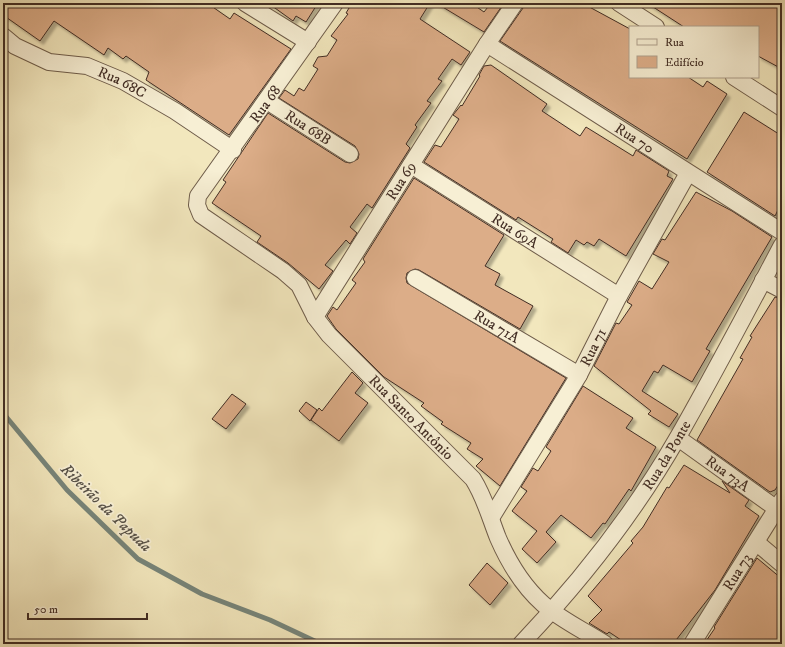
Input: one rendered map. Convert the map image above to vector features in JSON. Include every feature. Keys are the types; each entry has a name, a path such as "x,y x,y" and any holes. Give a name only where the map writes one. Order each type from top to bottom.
{"street":[{"path":"245,3 308,42"},
{"name":"Rua 68","path":"197,205 198,196 233,150 335,3"},
{"name":"Rua 69","path":"315,317 487,44 516,3"},
{"path":"619,3 654,26"},
{"name":"Rua 68C","path":"3,36 15,46 49,62 87,66 123,81 175,112 233,150"},
{"name":"Rua 70","path":"487,44 782,232"},
{"path":"736,78 782,108"},
{"name":"Rua 68B","path":"267,101 350,154"},
{"name":"Rua 69A","path":"411,165 619,296"},
{"name":"Rua 71","path":"492,518 579,375 619,296 688,173"},
{"name":"Rua Santo Antônio","path":"197,205 201,215 210,223 283,271 299,286 315,317 345,353 473,479 483,494 502,545 520,576 534,595 552,611 605,644"},
{"name":"Rua da Ponte","path":"521,644 552,611 609,540 678,438 782,245"},
{"name":"Rua 71A","path":"415,278 579,375"},
{"path":"763,280 782,290"},
{"name":"Rua 73A","path":"678,438 779,504"},
{"name":"Rua 73","path":"692,644 757,543 779,504"},
{"path":"757,543 782,564"}],"building":[{"path":"8,3 207,3 230,19 234,13 291,49 229,135 146,80 149,72 126,56 123,59 108,48 104,55 54,21 40,41 3,15 3,11"},
{"path":"268,3 318,3 306,22 296,16 293,21"},
{"path":"352,3 430,3 420,19 470,52 461,65 452,59 438,79 442,81 427,101 431,103 415,125 417,127 406,144 410,148 372,208 367,204 350,227 357,233 350,244 346,240 325,265 333,271 319,289 288,263 257,242 261,236 212,203 226,182 223,180 268,113 345,162 350,163 358,159 359,154 355,146 279,98 285,90 294,96 299,88 304,91 318,69 313,66 318,57 327,56 337,40 331,36 348,14 346,13"},
{"path":"436,3 471,3 484,12 491,3 504,3 484,32"},
{"path":"524,3 582,3 629,28 629,78 690,78 703,87 707,81 727,94 687,159 500,41 523,8"},
{"path":"647,3 782,3 782,69 759,57 759,26 682,26"},
{"path":"491,65 547,104 542,111 580,136 586,127 633,156 636,150 669,171 667,176 673,179 626,256 599,239 594,246 587,242 584,245 576,240 568,253 551,242 553,239 518,217 516,220 424,162 435,145 441,147 459,119 453,115 461,105 462,106 480,76 479,75 484,66"},
{"path":"744,112 782,136 782,202 775,216 707,172"},
{"path":"414,178 504,235 485,266 500,274 495,285 533,306 520,329 419,270 415,269 407,273 407,283 566,378 500,486 476,466 483,459 467,449 471,443 441,424 443,422 421,406 424,403 384,377 336,329 327,316 333,307 337,310 356,283 352,280 365,262 363,259"},
{"path":"696,192 732,211 772,237 706,349 710,351 692,382 663,365 658,373 654,371 642,391 678,414 669,427 648,414 651,411 594,366 616,323 619,324 632,305 627,302 639,281 652,289 669,262 653,254 662,239 665,240"},
{"path":"775,297 782,299 782,479 775,490 770,492 697,440 743,359 740,358 752,337 750,336"},
{"path":"352,372 363,383 355,393 368,403 339,441 311,420 319,408 322,411"},
{"path":"583,386 633,418 626,428 656,447 631,491 629,489 605,524 603,523 591,538 561,515 546,532 556,542 537,563 522,549 537,531 512,511 527,491 521,487 533,468 538,471 551,451 546,447"},
{"path":"232,394 246,404 226,429 212,419"},
{"path":"306,402 317,410 310,421 299,411"},
{"path":"684,465 730,493 722,481 749,500 745,506 759,516 715,590 673,644 627,644 609,632 607,634 589,623 602,610 588,596 633,543 631,541 643,527 667,487 669,488"},
{"path":"757,558 782,579 782,644 704,644 715,628 714,627"},
{"path":"487,563 508,583 490,605 469,585"}],"waterway":[{"name":"Ribeirão da Papuda","path":"3,413 67,490 138,559 202,594 270,620 321,644"}]}
